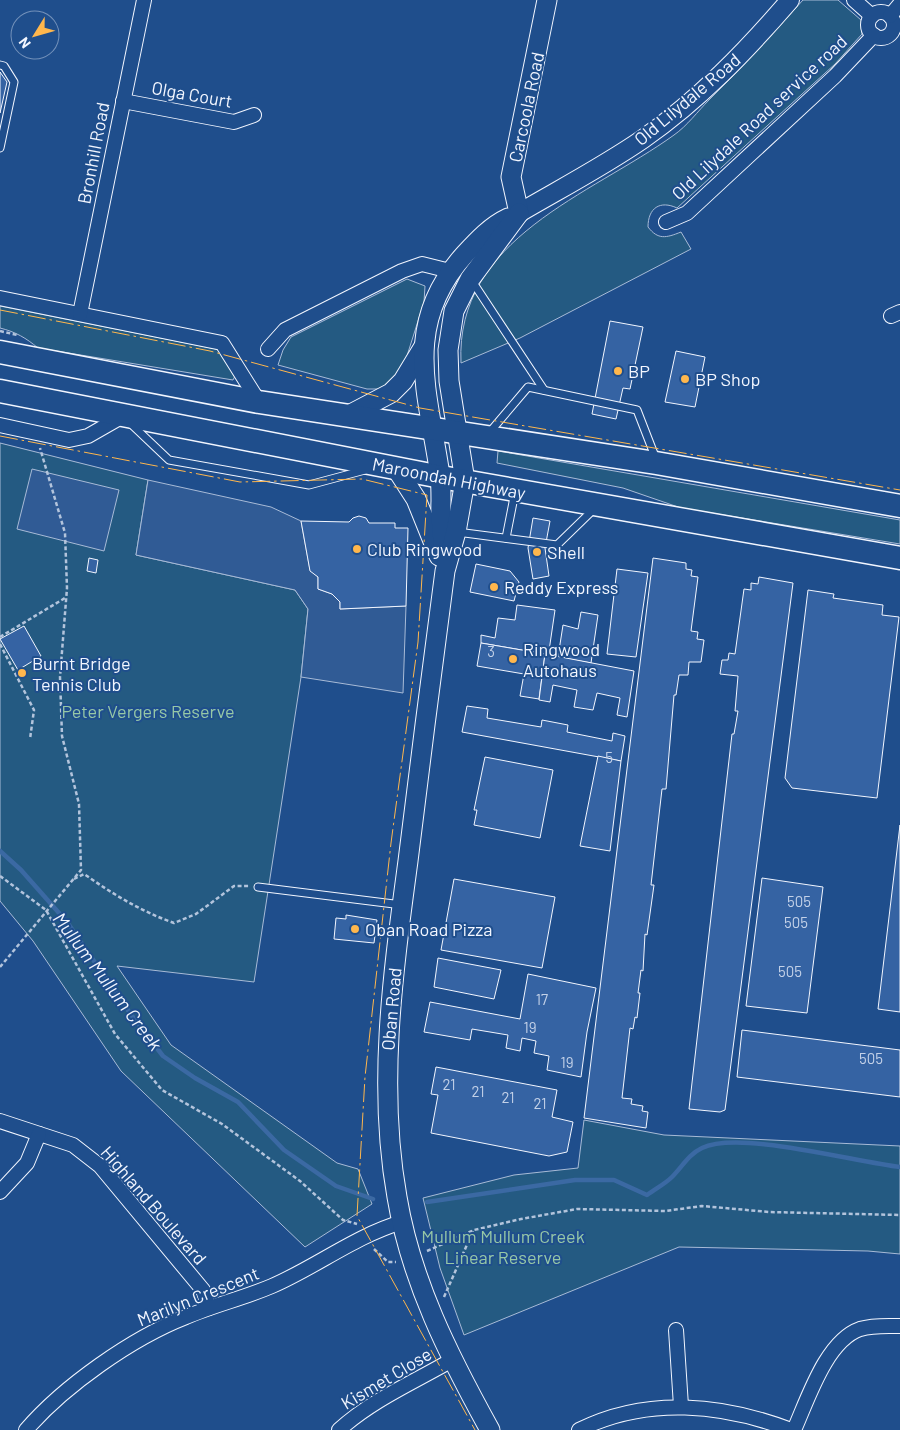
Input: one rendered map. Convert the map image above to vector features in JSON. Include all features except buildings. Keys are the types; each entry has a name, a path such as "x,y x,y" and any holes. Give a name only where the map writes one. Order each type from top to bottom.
{"highway":[{"path":"0,352 258,402 658,464 900,506"},
{"name":"Maroondah Highway","path":"0,392 440,477 900,558"}],"main road":[{"name":"Carcoola Road","path":"518,213 511,178 547,0"},
{"name":"Old Lilydale Road","path":"432,430 424,372 423,348 428,323 450,270 478,239 498,223 518,213"},
{"name":"Old Lilydale Road","path":"458,432 449,381 448,350 454,311 470,279 518,213"},
{"path":"450,270 470,279"},
{"path":"347,416 391,393 404,381 423,348"},
{"name":"Oban Road","path":"432,430 440,477 445,571"},
{"name":"Oban Road","path":"458,432 465,481 456,532 445,571 402,905 386,1052 390,1143 402,1222 416,1274 452,1360 490,1430"},
{"path":"389,466 416,499 445,571"}],"street":[{"name":"Bronhill Road","path":"80,314 144,0"},
{"name":"Old Lilydale Road","path":"518,213 628,149 669,119 716,79 751,44 790,0"},
{"path":"854,0 872,16"},
{"path":"890,16 900,4"},
{"path":"883,12 890,16 894,22 896,36 881,37 874,35 869,28 872,16 883,12"},
{"name":"Old Lilydale Road service road","path":"666,222 687,213 835,76 874,35"},
{"name":"Olga Court","path":"123,101 234,122 254,115"},
{"path":"268,349 285,330 402,271 422,264 450,270"},
{"path":"0,298 222,343 258,402"},
{"path":"0,426 69,440 88,436 123,416"},
{"name":"Highland Boulevard","path":"0,1121 73,1145 100,1166 203,1290 209,1308"},
{"path":"0,1192 27,1163 39,1134"},
{"name":"Marilyn Crescent","path":"26,1430 43,1412 111,1358 148,1334 209,1308 272,1286 367,1236 402,1222"},
{"path":"579,1430 622,1414 650,1408 681,1406 742,1414 793,1430 823,1365 847,1335 872,1326 899,1326"},
{"path":"676,1330 681,1406"},
{"name":"Kismet Close","path":"340,1430 354,1416 374,1403 452,1360"}],"lane":[{"path":"0,65 4,66 14,82 0,148"},
{"path":"470,279 544,390"},
{"path":"485,437 528,387 637,410 658,464"},
{"path":"123,416 169,460 309,485 389,466"},
{"path":"506,538 515,490"},
{"path":"456,532 556,545 598,506"},
{"path":"258,887 402,905"}],"path":[{"path":"0,331 17,335"},
{"path":"0,967 81,870 79,804 62,736 60,677 66,598 65,533 36,432"},
{"path":"0,637 66,598"},
{"path":"0,644 34,710 30,739"},
{"path":"73,879 84,874 119,898 151,915 174,923 196,914 234,886 258,887"},
{"path":"0,876 46,910 115,1034 162,1090 222,1124 300,1181 343,1220 359,1224"},
{"path":"430,1250 474,1230 577,1209 665,1211 702,1206 769,1212 900,1215"},
{"path":"434,1319 474,1230"}],"green space":[{"path":"803,0 838,0 861,20 862,34 835,64 677,208 665,205 656,207 650,215 648,227 655,234 663,237 681,232 691,249 520,338 461,363 465,320 480,283 504,252 534,225 679,131"},
{"path":"407,279 425,286 424,302 406,359 394,380 382,389 367,389 278,365 283,350 291,337"},
{"path":"0,306 216,349 222,353 235,376 233,380 38,348 21,336 0,328"},
{"name":"Peter Vergers Reserve","path":"0,443 148,480 136,555 295,590 308,609 301,677 254,982 117,966 171,1045 337,1163 358,1169 372,1204 305,1247 121,1071 33,941 0,901"},
{"path":"498,451 900,520 900,544 681,508 623,488 497,463"},
{"name":"Mullum Mullum Creek Linear Reserve","path":"584,1120 664,1135 900,1146 900,1254 868,1251 679,1247 464,1335 440,1268 423,1198 514,1175 578,1168"}],"shaded area":[{"path":"32,469 119,490 104,551 17,529"},
{"path":"148,480 271,507 301,521 310,570 318,577 318,589 332,594 340,602 340,609 406,606 403,693 301,677 308,609 295,590 136,555"}],"waterway":[{"name":"Mullum Mullum Creek","path":"0,851 21,870 67,922 132,1016 163,1056 195,1078 238,1102 284,1150 336,1186 373,1199"},
{"name":"Mullum Mullum Creek","path":"427,1202 575,1180 614,1180 647,1195 669,1180 689,1157 697,1151 719,1143 769,1145 900,1167"}],"power":[{"path":"0,310 210,351 420,408 900,490"},
{"path":"0,436 240,482 362,479 427,495 418,642 391,843 365,1077 357,1216 475,1430"}],"place":[{"name":"BP","path":"618,371"},
{"name":"BP Shop","path":"685,379"},
{"name":"Club Ringwood","path":"357,549"},
{"name":"Shell","path":"537,552"},
{"name":"Reddy Express","path":"494,587"},
{"name":"Ringwood Autohaus","path":"513,659"},
{"name":"Burnt Bridge Tennis Club","path":"22,673"},
{"name":"Oban Road Pizza","path":"355,929"}]}
